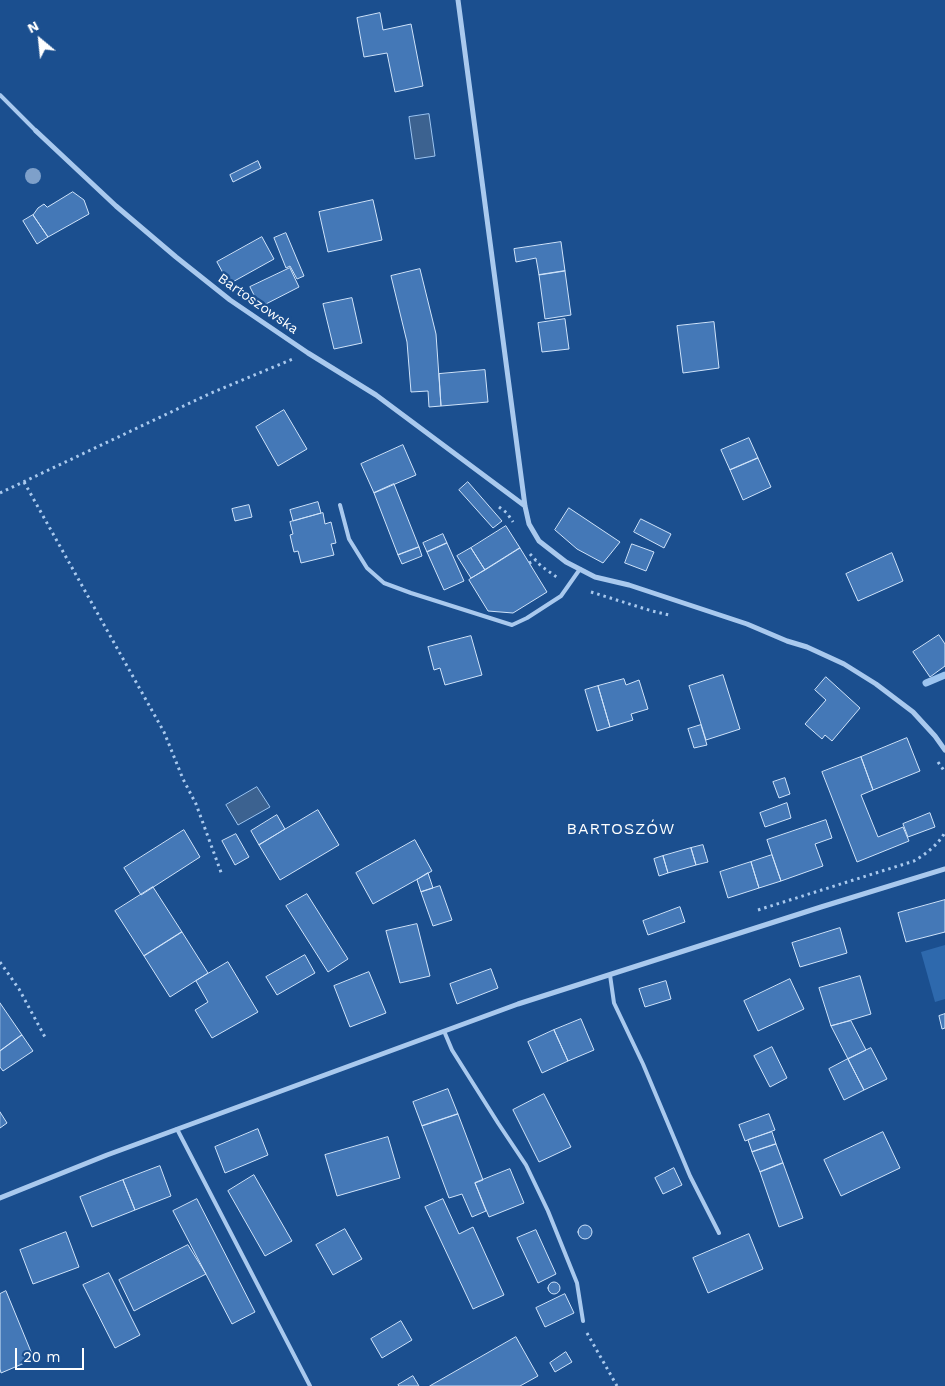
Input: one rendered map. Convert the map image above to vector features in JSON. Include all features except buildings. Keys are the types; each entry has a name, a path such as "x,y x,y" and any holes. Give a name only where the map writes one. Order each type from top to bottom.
{"street":[{"path":"458,0 525,506 529,524 539,541 566,562 595,577 629,585 748,624 844,664 876,684 913,712 945,750"},
{"name":"Bartoszowska","path":"36,131 176,257 230,300 308,353 376,395 525,506"},
{"path":"0,1198 107,1155 518,1004 945,869"}],"lane":[{"name":"Bartoszowska","path":"0,95 36,131"},
{"path":"340,505 349,539 367,568 384,583 512,625 527,618 561,596 580,569"},
{"path":"610,975 614,1003 643,1064 690,1176 719,1233"},
{"path":"444,1031 452,1050 526,1165 548,1211 577,1283 583,1321"},
{"path":"177,1129 310,1386"}],"path":[{"path":"0,493 209,394 308,353"},
{"path":"24,482 164,732 183,779 196,804 222,875"},
{"path":"529,564 536,560"},
{"path":"0,962 19,989 46,1039"},
{"path":"583,1321 586,1330 617,1386"}],"shaded area":[{"path":"429,114 435,156 415,159 409,117"},
{"path":"257,787 270,807 238,825 226,805"},
{"path":"945,945 945,999 935,1002 921,952"}],"waterway":[{"path":"926,683 945,675"}],"district":[{"name":"BARTOSZÓW","path":"621,829"}]}
